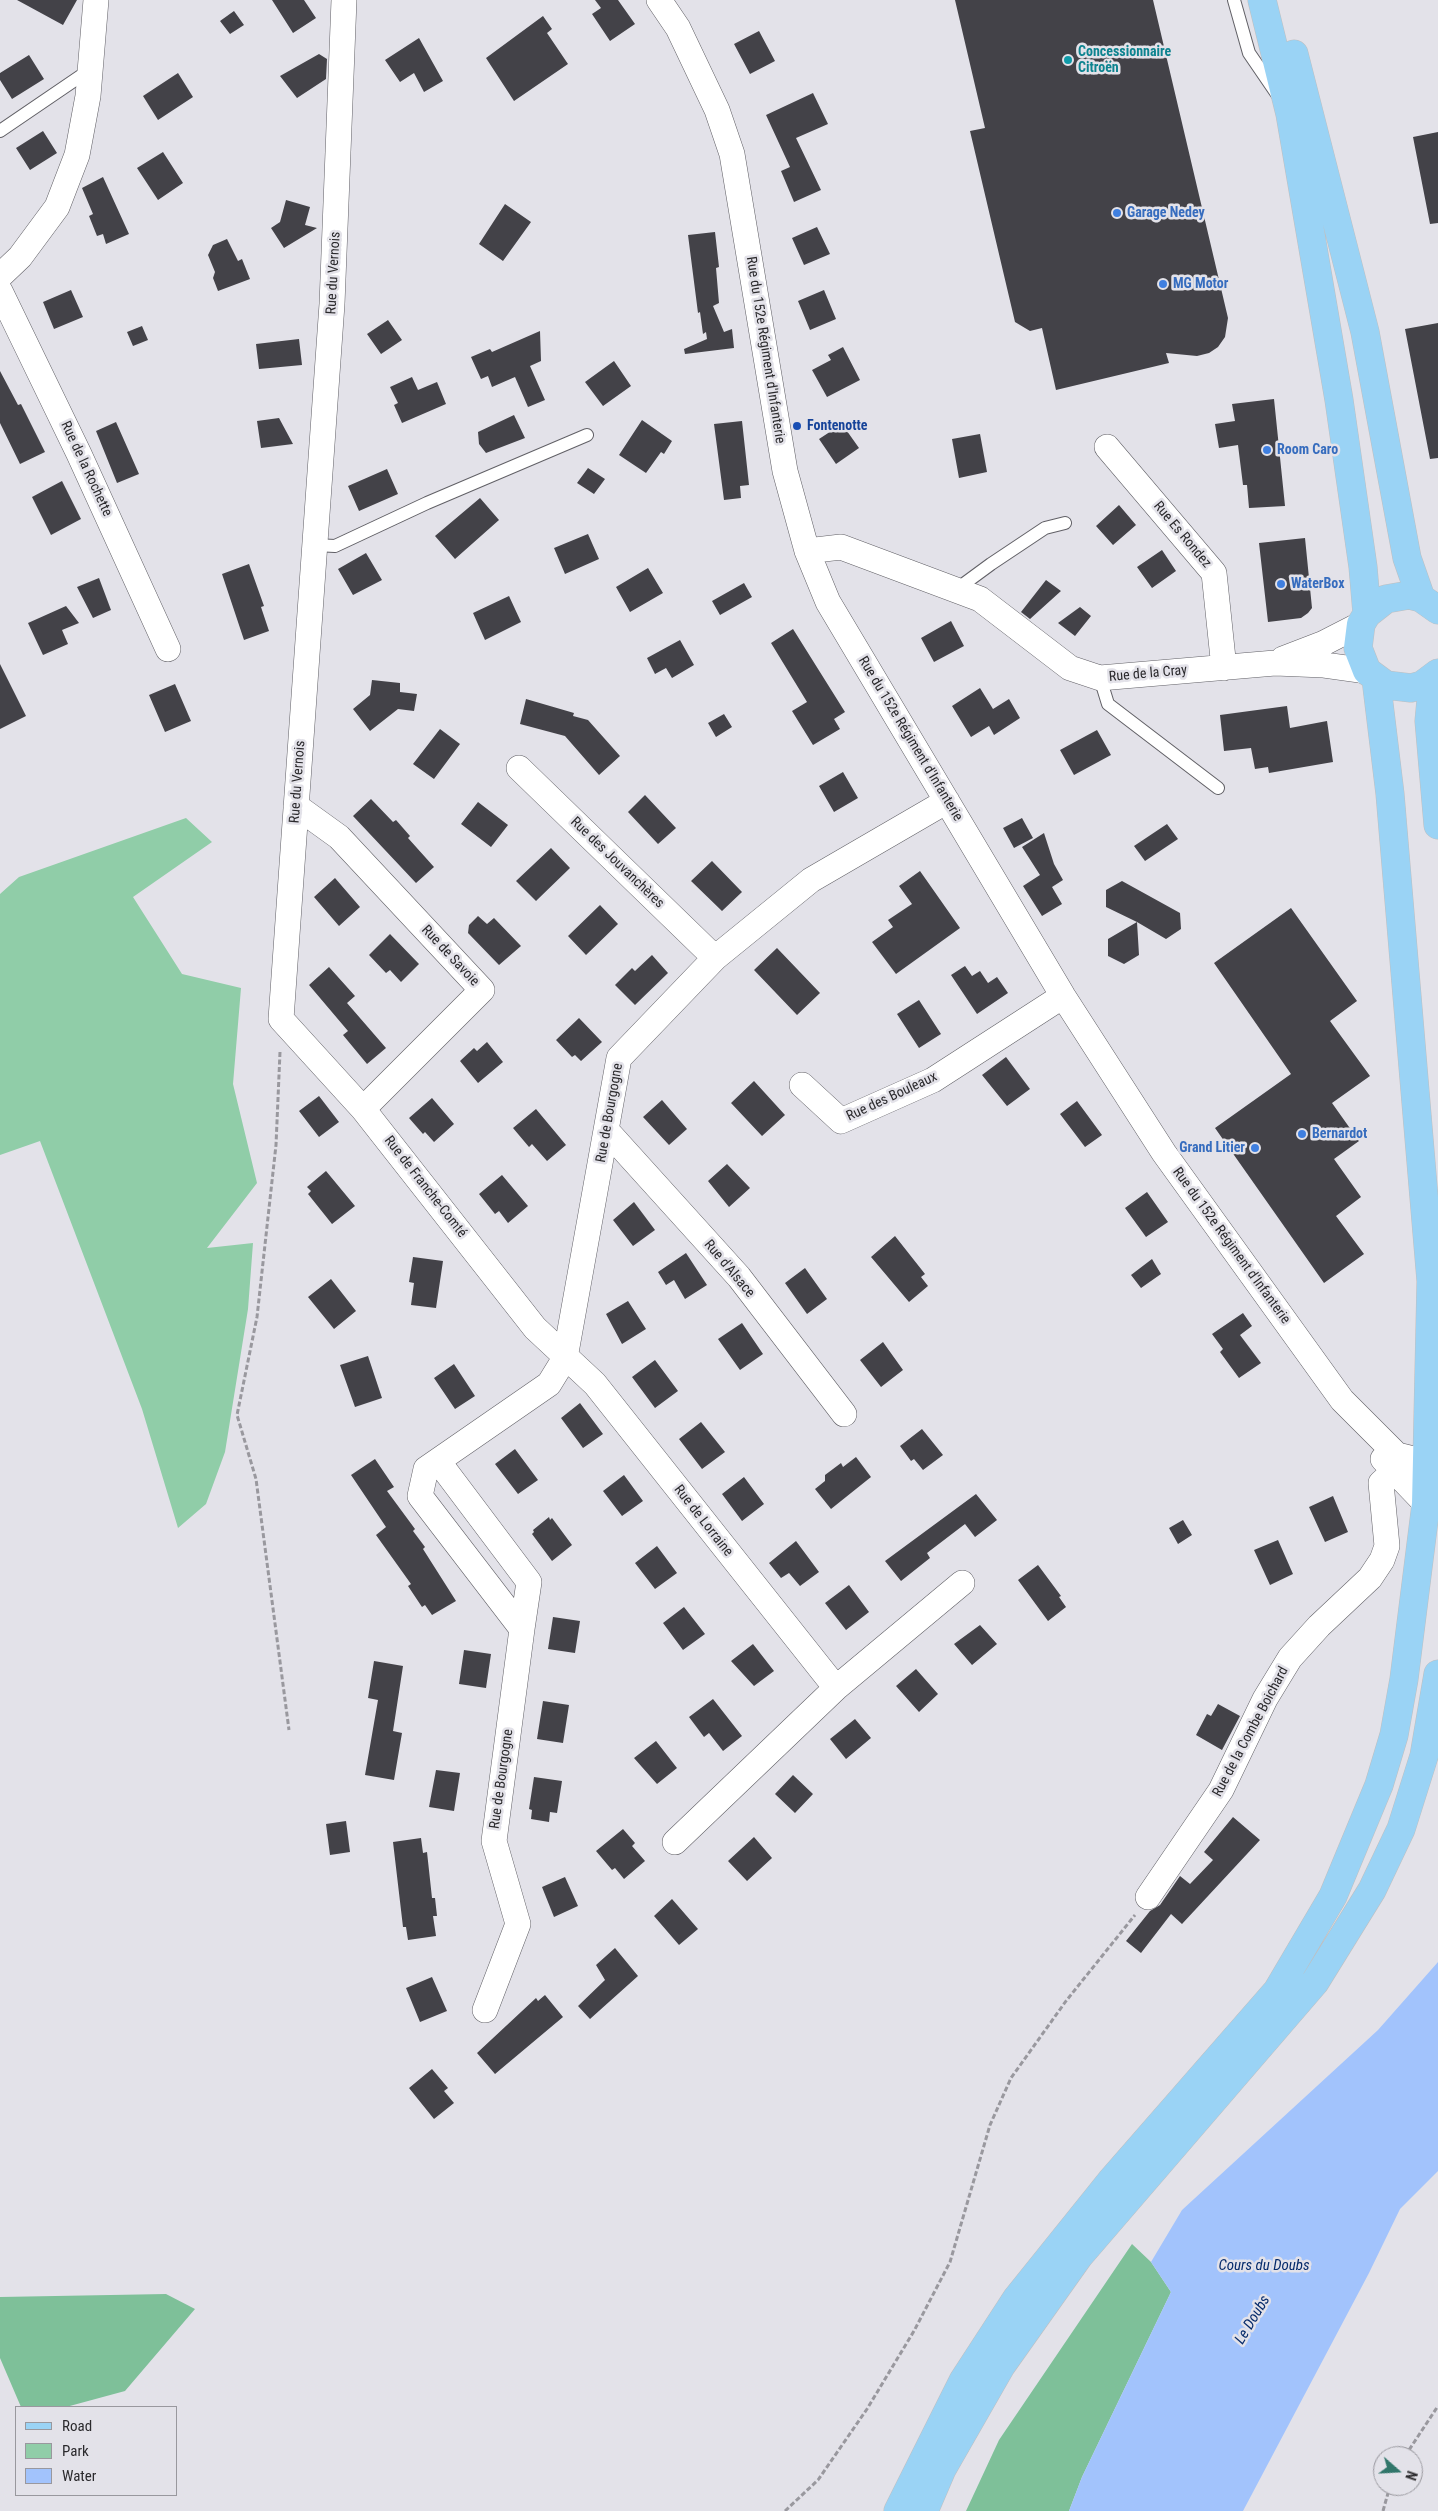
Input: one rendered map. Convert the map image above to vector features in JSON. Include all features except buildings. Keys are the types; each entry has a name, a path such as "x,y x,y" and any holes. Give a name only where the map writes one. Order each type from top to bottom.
{"main road":[{"path":"898,2511 962,2381 1017,2298 1111,2181 1277,1991 1333,1896 1379,1785 1394,1735 1404,1679 1432,1463 1431,1281 1390,794 1372,675 1358,648 1364,619 1363,567 1339,400 1290,114 1262,0"},
{"path":"1278,0 1301,78 1364,332 1407,558 1430,604"},
{"path":"1364,619 1386,599 1397,596 1430,604"},
{"path":"1372,675 1386,685 1404,688 1422,684 1435,676"},
{"path":"1435,676 1429,721 1438,824"},
{"path":"924,2511 942,2469 1001,2366 1073,2264 1315,1982 1372,1890 1400,1829 1424,1756 1438,1674"}],"street":[{"path":"0,276 20,257 57,207 77,155 88,96 96,0"},
{"name":"Rue du Vernois","path":"282,1018 332,304 344,0"},
{"name":"Rue du 152e Régiment d'Infanterie","path":"660,0 678,28 717,110 732,154 785,471 807,551 828,602 1063,996 1164,1153 1342,1400 1358,1430 1426,1504"},
{"name":"Rue de la Rochette","path":"0,292 79,454 168,648"},
{"name":"Rue Es Rondez","path":"1107,447 1214,573 1224,668"},
{"name":"Rue de la Cray","path":"807,551 841,547 957,589 980,599 1070,668 1100,678 1275,663 1324,665 1372,675"},
{"name":"Rue de la Cray","path":"1275,663 1322,644 1364,619"},
{"name":"Rue des Jouvanchères","path":"519,768 716,958"},
{"name":"Rue de Bourgogne","path":"522,1629 420,1496 426,1469 549,1384 565,1358 619,1058 716,958 811,880 947,801"},
{"name":"Rue de Savoie","path":"296,806 339,837 482,990 363,1109"},
{"name":"Rue des Bouleaux","path":"802,1085 841,1121 933,1080 1063,996"},
{"name":"Rue de Franche-Comté","path":"282,1018 363,1109 536,1328 565,1358"},
{"name":"Rue d'Alsace","path":"607,1131 739,1278 844,1414"},
{"name":"Rue de Lorraine","path":"565,1358 595,1384 836,1688"},
{"name":"Rue du 152e Régiment d'Infanterie","path":"1342,1400 1397,1455 1432,1463"},
{"name":"Rue de Bourgogne","path":"438,1461 529,1582 494,1841 518,1924 485,2010"},
{"name":"Rue de la Combe Boichard","path":"1148,1897 1221,1790 1265,1699 1290,1658 1319,1626 1370,1578 1382,1560 1387,1546 1380,1483 1394,1471"},
{"path":"675,1842 836,1688 962,1583"}],"lane":[{"path":"1234,0 1249,53 1290,114"},
{"path":"0,132 90,69"},
{"path":"315,545 335,546 427,503 586,435"},
{"path":"957,589 1045,528 1065,523"},
{"path":"1100,678 1108,704 1218,788"}],"path":[{"path":"282,1018 276,1145 257,1317 237,1414 256,1479 289,1730"},
{"path":"785,2511 818,2480 867,2409 914,2331 950,2262 990,2125 1011,2078 1066,2001 1148,1897"},
{"path":"1412,2446 1438,2406"},
{"path":"1383,2511 1387,2496"}],"green space":[{"path":"186,818 212,842 133,897 182,974 241,988 233,1084 257,1183 207,1248 253,1243 248,1309 225,1452 206,1504 178,1528 142,1409 40,1141 0,1155 0,894 19,877"},
{"path":"1132,2244 1151,2262 1171,2292 1082,2477 1069,2511 966,2511 999,2440"},
{"path":"166,2294 195,2309 125,2391 70,2406 21,2406 0,2358 0,2297"}],"water":[{"name":"Cours du Doubs","path":"1438,1962 1438,2171 1400,2209 1369,2273 1243,2511 1069,2511 1082,2477 1171,2292 1151,2262 1182,2210 1378,2030"}],"place":[{"name":"Concessionnaire Citroën","path":"1068,60"},
{"name":"Garage Nedey","path":"1117,213"},
{"name":"MG Motor","path":"1163,284"},
{"name":"Fontenotte","path":"797,426"},
{"name":"Room Caro","path":"1267,450"},
{"name":"WaterBox","path":"1281,584"},
{"name":"Bernardot","path":"1302,1134"},
{"name":"Grand Litier","path":"1255,1148"}],"water label":[{"name":"Le Doubs","path":"1253,2320"}]}
